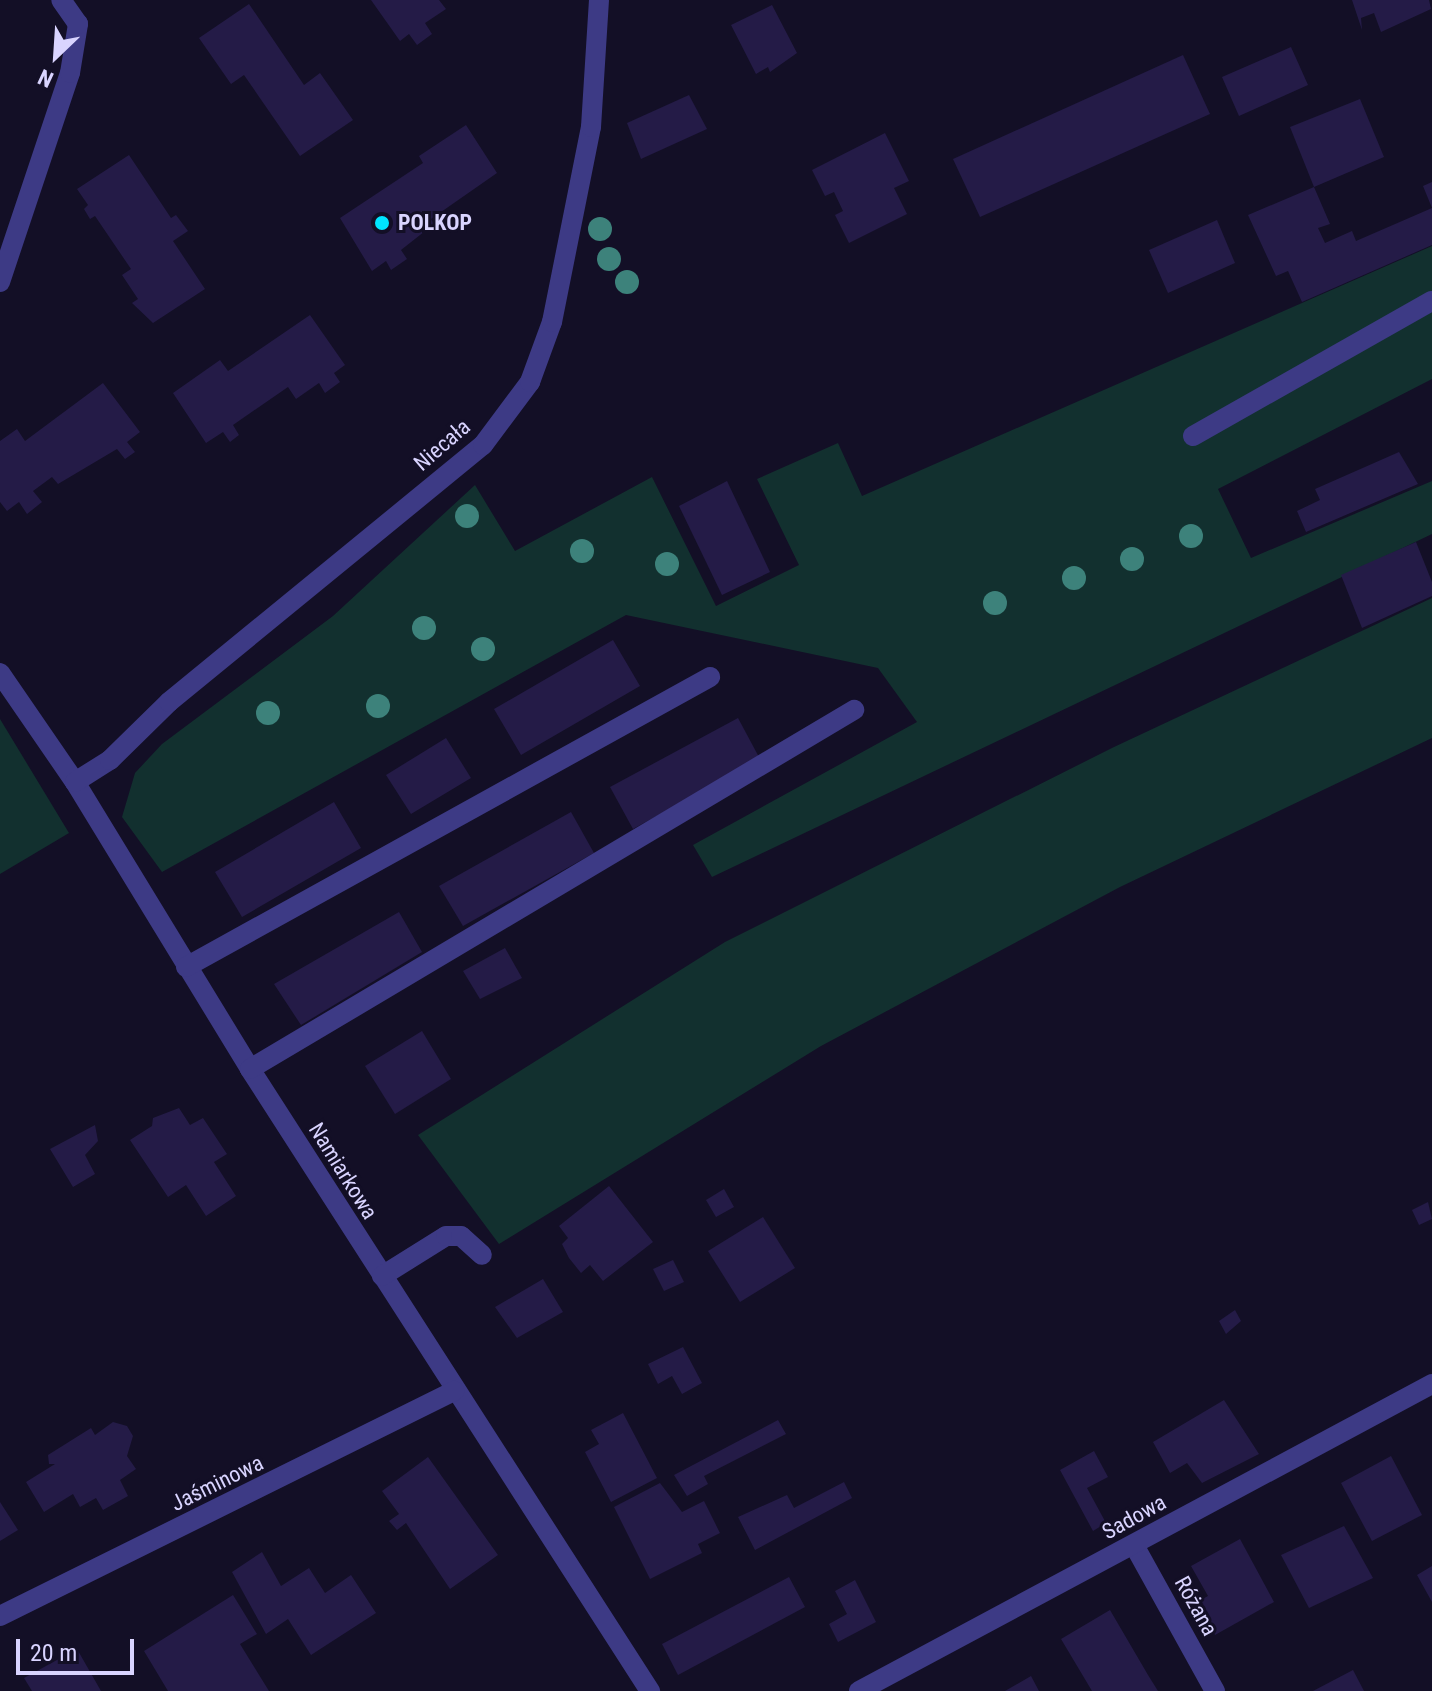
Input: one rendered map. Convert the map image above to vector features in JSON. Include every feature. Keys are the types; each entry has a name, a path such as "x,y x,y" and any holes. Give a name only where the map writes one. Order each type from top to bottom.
{"street":[{"path":"0,282 70,73 78,24 61,0"},
{"name":"Niecała","path":"75,782 110,760 169,702 483,445 530,382 552,322 591,127 599,0"},
{"path":"1193,436 1432,301"},
{"name":"Namiarkowa","path":"0,673 75,782 250,1069 454,1391 650,1691"},
{"path":"186,967 710,677"},
{"path":"250,1069 854,710"},
{"path":"382,1276 446,1236 461,1236 482,1255"},
{"name":"Sadowa","path":"859,1691 1432,1384"},
{"name":"Jaśminowa","path":"0,1616 454,1391"},
{"name":"Różana","path":"1134,1545 1215,1691"}],"green space":[{"path":"1432,246 1432,379 1218,489 1251,558 1432,481 1432,534 712,877 693,845 917,722 878,668 626,615 162,872 122,817 135,773 162,744 333,616 475,485 515,551 652,477 716,606 799,565 757,479 838,443 862,496"},
{"path":"1432,598 1432,738 1120,887 821,1046 499,1244 418,1135 725,942 1114,747"},
{"path":"0,719 69,833 0,874"}],"building":[{"path":"371,0 439,0 446,9 425,23 432,34 417,45 409,34 400,41"},
{"path":"1352,0 1429,0 1431,9 1381,32 1374,13 1361,18 1362,30"},
{"path":"249,4 304,85 320,73 353,120 300,156 244,75 231,84 199,38"},
{"path":"772,5 797,53 770,72 768,67 756,74 731,25"},
{"path":"1291,47 1308,85 1239,116 1222,77"},
{"path":"1183,55 1210,114 980,217 953,159"},
{"path":"689,95 707,129 641,159 627,123"},
{"path":"1360,99 1384,157 1314,187 1290,127"},
{"path":"466,125 497,173 431,219 434,224 401,250 407,259 391,270 386,261 372,271 340,218 423,163 419,156"},
{"path":"885,133 909,181 894,188 907,214 849,243 835,215 843,211 834,192 825,196 812,170"},
{"path":"129,155 171,218 176,215 188,231 173,241 205,289 153,323 132,303 138,299 122,275 131,269 95,216 90,219 84,209 88,205 77,189"},
{"path":"1432,182 1432,208 1423,186"},
{"path":"1314,187 1330,224 1318,228 1325,243 1352,231 1356,241 1432,208 1432,245 1302,302 1288,271 1276,276 1248,215"},
{"path":"1217,220 1235,263 1168,293 1149,250"},
{"path":"310,315 345,365 334,373 340,382 325,393 319,383 296,399 288,387 233,425 239,435 230,442 223,432 206,443 173,393 220,360 228,371"},
{"path":"103,383 140,432 127,442 135,452 125,459 117,449 58,484 52,477 33,491 42,502 27,514 19,502 7,511 0,502 0,441 17,429 25,441"},
{"path":"1399,452 1418,484 1306,532 1297,511 1320,500 1315,489"},
{"path":"727,481 770,572 722,595 679,506"},
{"path":"1416,542 1432,582 1432,596 1362,628 1341,575"},
{"path":"613,640 640,686 521,755 494,709"},
{"path":"738,718 760,759 633,829 610,787"},
{"path":"446,738 471,778 411,814 386,775"},
{"path":"334,802 361,848 242,917 215,872"},
{"path":"571,812 594,853 463,926 439,886"},
{"path":"399,912 422,952 301,1025 274,984"},
{"path":"505,948 522,978 480,999 463,971"},
{"path":"422,1031 451,1079 395,1114 365,1066"},
{"path":"179,1108 190,1125 203,1118 227,1154 214,1162 236,1196 206,1216 186,1185 168,1197 130,1140 152,1126 153,1118"},
{"path":"95,1125 98,1141 85,1155 95,1174 73,1187 50,1149"},
{"path":"609,1186 653,1242 603,1281 590,1265 581,1273 569,1258 562,1244 568,1238 559,1226"},
{"path":"724,1189 734,1207 716,1217 706,1200"},
{"path":"1428,1202 1432,1219 1419,1225 1412,1210"},
{"path":"763,1217 795,1268 740,1302 708,1251"},
{"path":"673,1260 684,1282 664,1291 653,1269"},
{"path":"543,1279 563,1312 517,1338 495,1307"},
{"path":"1235,1310 1241,1321 1226,1334 1219,1321"},
{"path":"683,1347 702,1383 682,1394 672,1376 658,1384 648,1364"},
{"path":"1224,1400 1259,1454 1202,1483 1187,1463 1170,1473 1153,1442"},
{"path":"623,1413 657,1478 611,1502 585,1452 599,1444 591,1430"},
{"path":"778,1420 786,1434 704,1476 708,1484 687,1496 674,1475"},
{"path":"113,1422 127,1426 133,1436 127,1456 136,1469 120,1480 128,1496 103,1510 96,1498 80,1507 73,1494 44,1512 26,1482 55,1464 49,1464 48,1455 91,1428 95,1435"},
{"path":"1094,1451 1108,1477 1087,1488 1106,1523 1093,1531 1060,1470"},
{"path":"1391,1456 1422,1515 1372,1541 1341,1483"},
{"path":"428,1457 498,1555 450,1589 406,1523 397,1530 389,1521 399,1514 382,1491"},
{"path":"844,1482 852,1498 755,1550 738,1517 787,1495 794,1508"},
{"path":"660,1483 682,1512 704,1501 720,1533 698,1544 702,1553 650,1579 614,1507"},
{"path":"0,1502 18,1530 0,1541"},
{"path":"1344,1526 1373,1578 1309,1608 1281,1555"},
{"path":"1240,1539 1274,1602 1215,1635 1197,1602 1208,1596 1191,1566"},
{"path":"262,1552 281,1586 309,1568 325,1593 351,1575 376,1613 311,1655 288,1619 266,1634 232,1572"},
{"path":"1432,1566 1432,1602 1417,1575"},
{"path":"789,1577 805,1607 678,1675 662,1644"},
{"path":"855,1580 876,1622 838,1642 829,1624 847,1614 835,1591"},
{"path":"233,1595 257,1634 240,1644 269,1691 168,1691 144,1651"},
{"path":"1110,1610 1158,1691 1092,1691 1061,1639"},
{"path":"77,1649 101,1691 32,1691 24,1678"},
{"path":"1353,1670 1364,1691 1313,1691"},
{"path":"1031,1676 1039,1691 1005,1691"}],"place":[{"name":"POLKOP","path":"382,223"}]}
